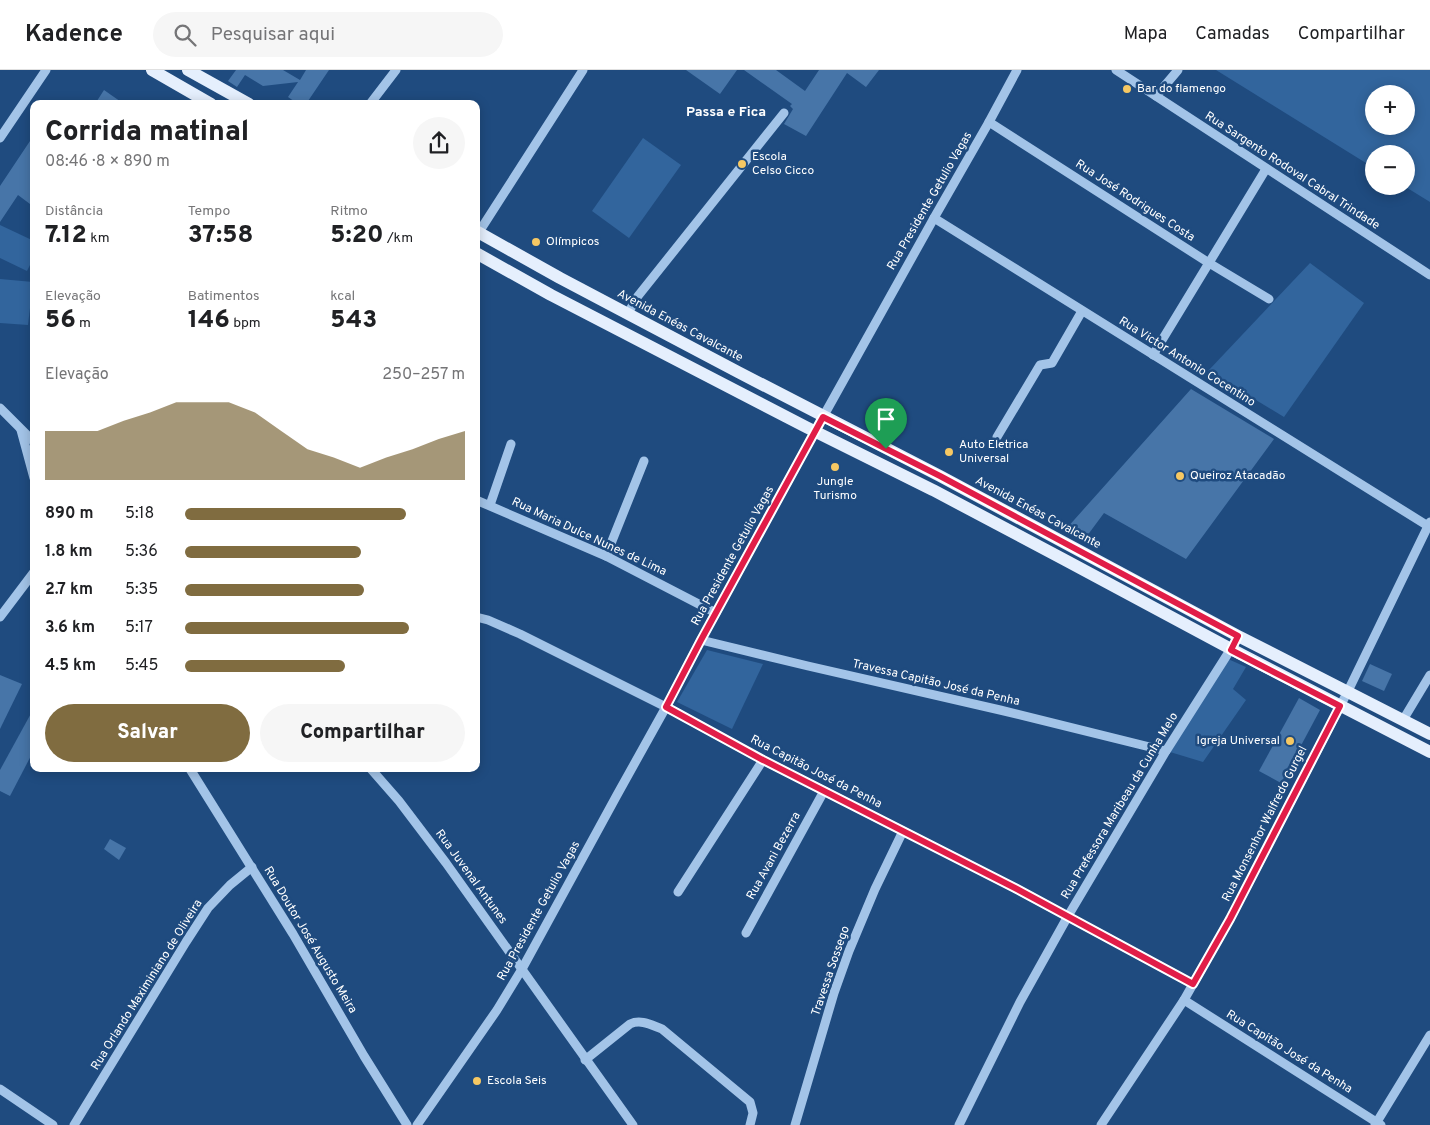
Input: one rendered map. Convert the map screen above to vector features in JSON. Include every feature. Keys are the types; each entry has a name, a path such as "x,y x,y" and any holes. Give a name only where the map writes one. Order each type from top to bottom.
{"main road":[{"path":"188,70 242,100"},
{"path":"156,71 204,100"},
{"name":"Avenida Enéas Cavalcante","path":"480,233 560,278 823,417 940,476 1238,636 1430,734"},
{"path":"480,255 551,294 1066,560 1231,650 1430,752"},
{"path":"551,294 560,278"},
{"path":"730,387 738,372"},
{"path":"932,490 940,476"},
{"path":"1148,605 1155,591"},
{"path":"1397,735 1404,720"}],"street":[{"path":"0,138 46,70"},
{"path":"373,100 396,70"},
{"path":"480,229 583,70"},
{"name":"Rua Presidente Getulio Vagas","path":"417,1125 497,1010 522,969 815,431 1017,70"},
{"name":"Rua Sargento Rodoval Cabral Trindade","path":"1116,70 1430,275"},
{"path":"1156,96 1178,70"},
{"path":"628,313 638,296 784,113"},
{"name":"Rua José Rodrigues Costa","path":"989,122 1208,263 1269,299"},
{"path":"1153,356 1266,169"},
{"name":"Rua Victor Antonio Cocentino","path":"934,218 1153,356 1429,524"},
{"path":"997,437 1040,365 1052,363 1082,311"},
{"path":"0,408 30,438"},
{"path":"21,430 30,463"},
{"path":"490,505 511,444"},
{"path":"606,556 644,461"},
{"name":"Rua Maria Dulce Nunes de Lima","path":"480,501 606,556 716,613"},
{"name":"Rua Monsenhor Walfredo Gurgel","path":"1101,1125 1184,1000 1230,919 1348,691 1429,524"},
{"path":"0,617 30,577"},
{"name":"Rua Capitão José da Penha","path":"480,618 520,634 666,707 763,760 1068,916 1193,984"},
{"name":"Rua Prefessora Maribeau da Cunha Melo","path":"959,1125 1020,1002 1068,916 1166,751 1238,636"},
{"name":"Travessa Capitão José da Penha","path":"701,640 1166,751"},
{"path":"1404,720 1430,675"},
{"path":"678,892 763,760"},
{"name":"Rua Doutor José Augusto Meira","path":"192,772 252,867 407,1125"},
{"name":"Rua Juvenal Antunes","path":"374,772 399,801 446,863 633,1125"},
{"name":"Rua Avani Bezerra","path":"746,933 824,791"},
{"name":"Travessa Sossego","path":"795,1125 834,993 849,951 875,889 903,831"},
{"name":"Rua Orlando Maximiniano de Oliveira","path":"74,1125 208,908 230,885 252,867"},
{"name":"Rua Capitão José da Penha","path":"1184,1000 1377,1124"},
{"path":"585,1060 630,1024 642,1022 650,1024 662,1029 750,1102 754,1113 750,1125"},
{"path":"1377,1124 1430,1035"},
{"path":"0,1089 53,1125"}],"shaded area":[{"path":"1216,70 1430,70 1430,202 1415,193 1415,145 1365,145 1365,162"},
{"path":"643,138 681,165 629,238 592,211"},
{"path":"0,225 30,239 30,265 27,271 0,258"},
{"path":"1310,263 1364,303 1284,417 1208,371"},
{"path":"0,279 30,282 28,325 0,323"},
{"path":"707,650 763,664 732,729 677,702"},
{"path":"1228,659 1246,667 1233,689 1246,700 1203,762 1170,752"}],"building":[{"path":"236,70 283,70 300,80 306,70 329,70 309,100 292,100 288,97 298,82 263,86 245,75 237,87 228,81"},
{"path":"686,70 737,70 720,94"},
{"path":"744,70 776,70 805,91 819,70 879,70 866,87 847,73 806,136 784,124 793,109 790,106 792,104"},
{"path":"104,90 118,100 98,100"},
{"path":"30,141 30,204 18,195 0,222 0,186"},
{"name":"Queiroz Atacadão","path":"1191,389 1274,439 1186,559 1104,513 1084,540 1066,529"},
{"path":"1370,664 1392,674 1384,691 1362,681"},
{"path":"0,675 22,684 0,729"},
{"name":"Igreja Universal","path":"1299,698 1320,710 1281,783 1259,771"},
{"path":"30,715 30,758 10,796 0,791 0,770"},
{"path":"110,839 126,848 119,860 104,849"}],"place":[{"name":"Bar do flamengo","path":"1127,89"},
{"name":"Escola Celso Cicco","path":"742,164"},
{"name":"Olímpicos","path":"536,242"},
{"name":"Auto Eletrica Universal","path":"949,452"},
{"name":"Jungle Turismo","path":"835,467"},
{"name":"Queiroz Atacadão","path":"1180,476"},
{"name":"Igreja Universal","path":"1290,741"},
{"name":"Escola Seis","path":"477,1081"}],"district":[{"name":"Passa e Fica","path":"726,112"}],"route":[{"path":"823,417 886,449 1238,636 1231,650 1340,706 1230,919 1193,984 1015,888 763,760 666,707 823,417"}]}
